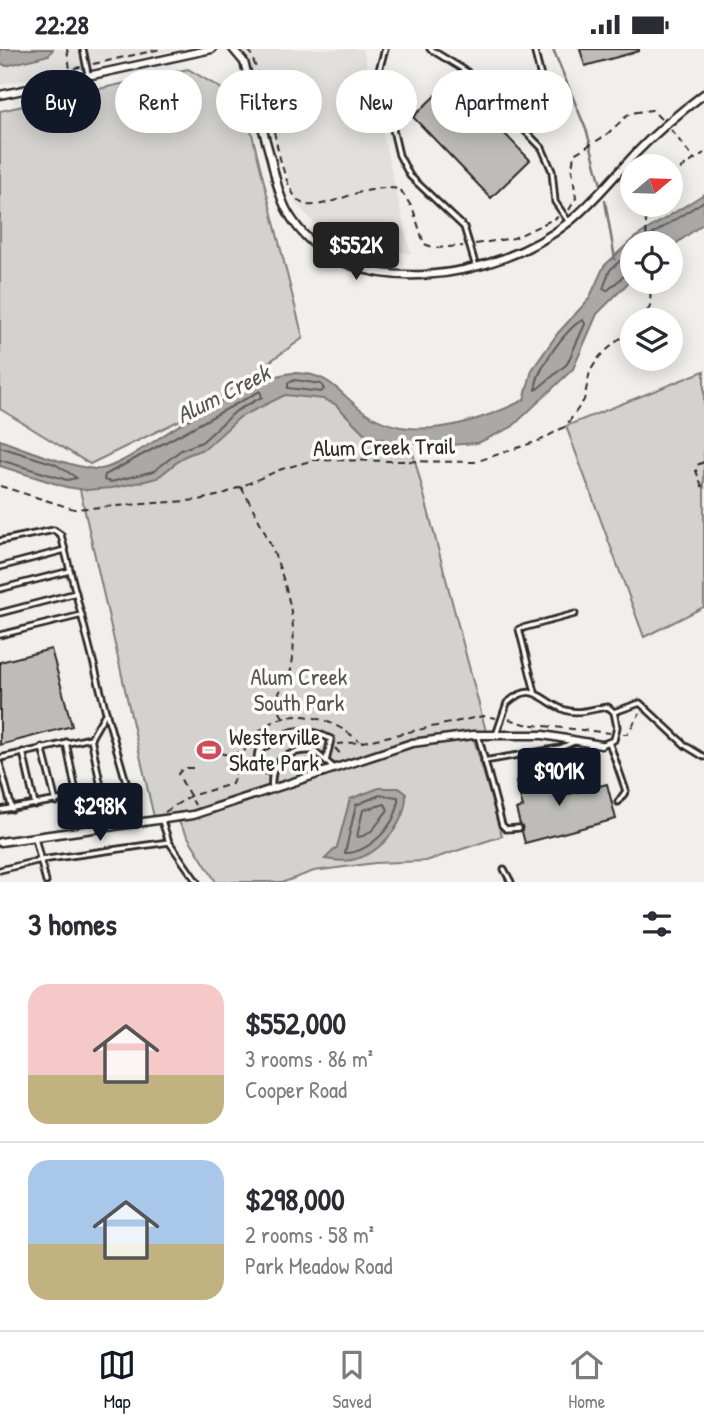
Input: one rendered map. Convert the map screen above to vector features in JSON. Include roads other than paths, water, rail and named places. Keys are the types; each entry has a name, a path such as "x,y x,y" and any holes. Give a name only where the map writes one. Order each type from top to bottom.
{"street":[{"path":"101,73 212,49"},
{"path":"233,49 244,62 246,70"},
{"path":"0,96 21,91"},
{"path":"264,133 289,216 319,251 338,262 382,273 431,273 476,267 518,254 569,222 665,123 704,94"},
{"path":"0,842 198,813 346,762 412,743 478,736 543,735 601,745"}],"lane":[{"path":"83,49 88,70"},
{"path":"385,49 379,70 402,161 410,176 464,227 476,267"},
{"path":"430,49 464,70"},
{"path":"534,49 539,70"},
{"path":"526,133 548,160 555,202 569,222"},
{"path":"0,541 54,530 61,535 131,799"},
{"path":"0,566 65,550"},
{"path":"0,589 70,571"},
{"path":"0,613 76,593"},
{"path":"535,692 519,629 575,614"},
{"path":"0,635 82,615"},
{"path":"496,735 507,703 515,696 535,692 564,710 578,712 608,707 614,712 617,727 614,740 601,745"},
{"path":"614,712 640,703 686,745 704,757"},
{"path":"106,712 91,739 109,828"},
{"path":"272,773 256,767 258,752 277,737 299,730 314,730 331,739 326,761"},
{"path":"478,736 502,825 506,829 519,828"},
{"path":"0,758 66,742 91,739"},
{"path":"484,761 561,748 577,741"},
{"path":"0,810 73,800 78,793 66,742"},
{"path":"609,742 626,791 618,802"},
{"path":"43,747 56,802"},
{"path":"272,788 272,773 282,757 302,750 314,751 333,767"},
{"path":"23,752 35,805"},
{"path":"0,764 12,809"},
{"path":"162,817 169,842 197,882"},
{"path":"35,838 46,882"},
{"path":"0,870 41,860 169,842"},
{"path":"504,869 511,882"}],"water":[{"path":"0,49 53,49 49,55 6,66 0,63"},
{"path":"704,194 704,223 683,238 683,231 645,231 667,217 683,217 683,207"},
{"path":"620,251 620,291 597,314 573,369 512,427 478,443 449,445 387,441 365,434 335,404 323,399 285,395 240,417 206,448 185,456 157,478 141,482 86,490 66,487 0,466 0,440 92,469 108,467 128,458 202,411 242,390 280,375 295,373 320,377 361,410 389,424 428,428 448,426 488,415 524,400 532,370 558,333 589,299 604,266"},
{"path":"379,788 399,788 406,793 402,815 390,835 363,857 346,861 325,859 337,847 350,799"}],"waterway":[{"path":"553,49 587,132 601,185"},
{"path":"605,201 615,259"}],"place":[{"name":"Westerville Skate Park","path":"209,750"}],"water label":[{"name":"Alum Creek","path":"223,394"}],"park label":[{"name":"Alum Creek South Park","path":"299,690"}]}
